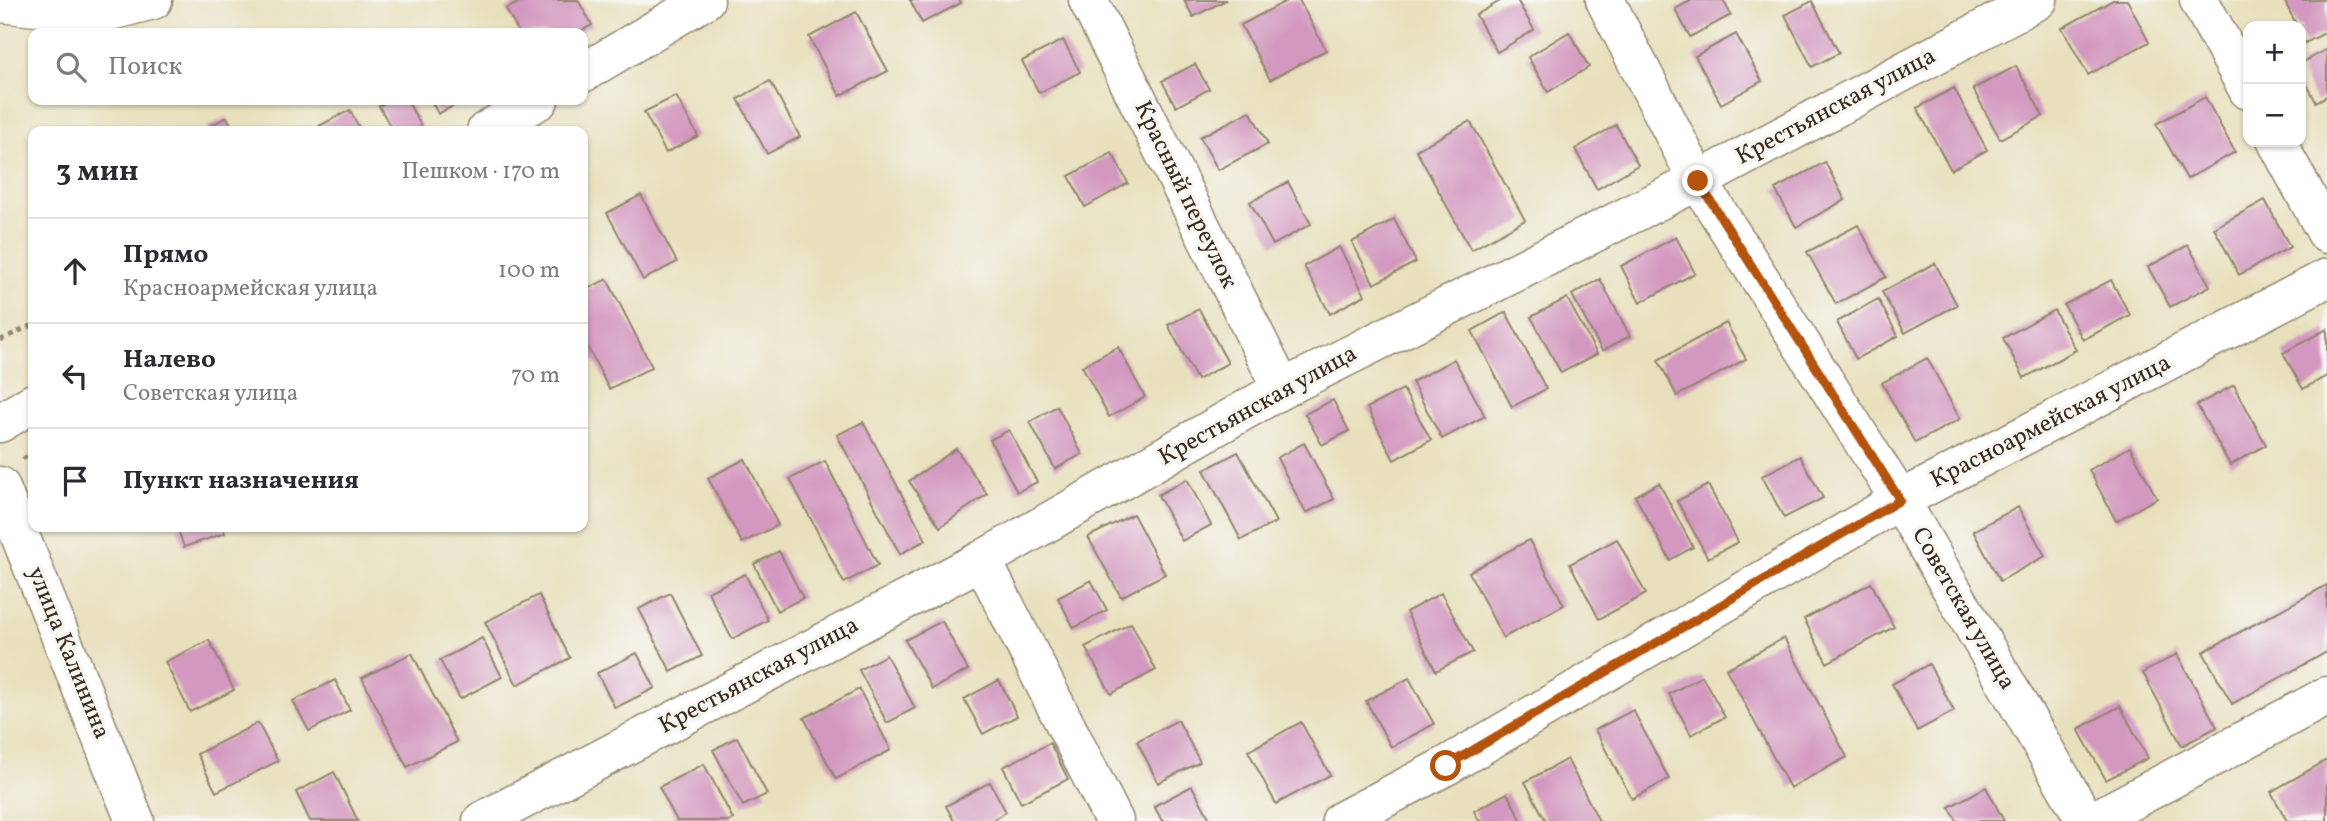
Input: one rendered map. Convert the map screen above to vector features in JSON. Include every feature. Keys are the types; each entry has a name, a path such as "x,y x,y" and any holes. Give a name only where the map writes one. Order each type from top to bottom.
{"street":[{"path":"0,3 99,14 153,0"},
{"path":"588,71 705,0"},
{"name":"Красный переулок","path":"1088,0 1282,389"},
{"name":"Советская улица","path":"1605,0 1698,181 1900,500 2086,821"},
{"name":"Крестьянская улица","path":"482,821 982,560 1282,389 1698,181 2038,0"},
{"path":"2199,0 2245,84"},
{"path":"495,126 530,105"},
{"path":"2280,147 2327,234"},
{"name":"Красноармейская улица","path":"1341,821 1458,759 1900,500 2327,278"},
{"path":"0,423 28,406"},
{"name":"улица Калинина","path":"0,486 135,821"},
{"path":"982,560 1114,821"},
{"path":"2093,821 2327,696"}],"path":[{"path":"0,340 28,327"}],"building":[{"path":"524,0 578,0 592,25 586,28 516,28 506,9"},
{"path":"910,0 959,0 961,3 922,23"},
{"path":"1184,0 1226,0 1193,17"},
{"path":"1288,0 1299,0 1326,50 1270,80 1241,25"},
{"path":"1502,0 1517,0 1534,30 1497,52 1476,15"},
{"path":"1692,0 1723,0 1731,15 1690,37 1675,9"},
{"path":"2113,0 2127,0 2149,42 2088,75 2062,28"},
{"path":"2284,0 2327,0 2327,32 2306,42 2306,21 2294,21"},
{"path":"1812,1 1839,53 1812,67 1785,15"},
{"path":"856,12 888,71 840,96 809,37"},
{"path":"1569,32 1589,67 1548,92 1528,57"},
{"path":"1736,34 1762,81 1721,104 1695,56"},
{"path":"1063,40 1080,72 1039,93 1022,61"},
{"path":"2327,49 2327,96 2316,102 2306,83 2306,60"},
{"path":"1195,64 1209,89 1176,107 1162,81"},
{"path":"2016,66 2043,116 2000,139 1973,89"},
{"path":"770,81 800,137 767,154 738,99"},
{"path":"1954,88 1987,150 1951,170 1917,108"},
{"path":"676,96 698,136 666,153 644,112"},
{"path":"2205,97 2235,152 2187,179 2156,124"},
{"path":"410,105 421,126 390,126 379,106"},
{"path":"434,105 455,105 438,114"},
{"path":"350,110 358,126 319,126"},
{"path":"1250,111 1268,144 1218,170 1200,137"},
{"path":"227,117 232,126 209,126"},
{"path":"1470,121 1525,220 1471,250 1416,150"},
{"path":"1616,125 1638,165 1597,189 1575,149"},
{"path":"1112,153 1128,183 1085,207 1069,176"},
{"path":"1825,162 1845,200 1796,227 1775,189"},
{"path":"1288,182 1311,224 1273,245 1250,202"},
{"path":"641,195 677,262 643,280 607,213"},
{"path":"2265,200 2290,247 2239,275 2214,228"},
{"path":"1394,219 1416,262 1374,284 1352,242"},
{"path":"1858,225 1886,277 1836,304 1807,252"},
{"path":"1676,237 1695,273 1640,303 1621,266"},
{"path":"2188,245 2210,286 2170,307 2148,267"},
{"path":"1339,247 1365,295 1330,314 1304,266"},
{"path":"1935,263 1957,305 1905,333 1882,292"},
{"path":"607,279 652,367 609,389 588,348 588,288"},
{"path":"1600,279 1630,336 1602,351 1572,295"},
{"path":"2111,280 2130,315 2083,340 2064,305"},
{"path":"1567,298 1597,354 1561,373 1531,317"},
{"path":"1878,299 1898,336 1856,359 1837,322"},
{"path":"1199,309 1228,363 1197,380 1168,325"},
{"path":"2054,310 2076,350 2024,378 2003,338"},
{"path":"1506,312 1546,389 1512,407 1472,331"},
{"path":"1726,323 1746,359 1677,396 1658,360"},
{"path":"2327,329 2327,376 2303,389 2283,353"},
{"path":"1118,347 1145,397 1109,417 1082,366"},
{"path":"1927,358 1960,419 1915,443 1882,383"},
{"path":"1454,359 1485,416 1442,439 1412,382"},
{"path":"2234,385 2266,445 2230,465 2197,405"},
{"path":"1403,389 1431,440 1394,460 1367,408"},
{"path":"1333,400 1349,431 1322,445 1305,414"},
{"path":"1057,406 1082,454 1055,469 1030,422"},
{"path":"863,422 926,540 900,554 837,435"},
{"path":"1009,430 1037,482 1017,492 990,440"},
{"path":"1304,443 1334,499 1306,513 1277,458"},
{"path":"2130,447 2157,498 2116,521 2089,470"},
{"path":"956,449 987,494 940,527 909,481"},
{"path":"1238,452 1276,522 1241,540 1204,470"},
{"path":"1800,456 1823,498 1784,518 1762,476"},
{"path":"745,459 778,525 742,543 708,478"},
{"path":"825,461 878,565 844,583 790,479"},
{"path":"1187,479 1211,525 1182,541 1158,495"},
{"path":"1659,483 1693,547 1670,560 1635,496"},
{"path":"1708,485 1738,542 1708,558 1677,501"},
{"path":"2018,507 2045,556 2000,581 1973,531"},
{"path":"1133,514 1165,574 1121,597 1088,537"},
{"path":"179,532 225,532 225,533 184,547"},
{"path":"1617,539 1646,594 1599,619 1570,564"},
{"path":"1529,540 1564,605 1503,638 1469,572"},
{"path":"779,551 803,598 777,611 754,564"},
{"path":"745,574 768,620 732,639 708,592"},
{"path":"1091,580 1107,610 1074,628 1058,598"},
{"path":"1871,583 1894,627 1827,663 1804,619"},
{"path":"2327,585 2327,652 2232,704 2203,652"},
{"path":"670,593 702,656 671,672 639,609"},
{"path":"1441,593 1473,652 1436,671 1406,612"},
{"path":"539,595 570,658 517,685 485,622"},
{"path":"942,621 968,670 932,689 905,640"},
{"path":"1131,623 1156,670 1111,694 1085,647"},
{"path":"482,638 502,677 460,699 440,660"},
{"path":"1784,638 1847,757 1790,788 1726,669"},
{"path":"209,640 234,690 190,712 165,662"},
{"path":"412,653 457,742 407,767 362,678"},
{"path":"637,653 655,688 615,708 597,673"},
{"path":"2177,654 2217,727 2182,746 2143,673"},
{"path":"886,655 915,708 887,723 859,670"},
{"path":"1929,664 1954,711 1917,731 1892,684"},
{"path":"1702,676 1725,717 1691,735 1669,694"},
{"path":"1409,678 1434,724 1391,747 1366,701"},
{"path":"335,680 350,710 309,731 293,701"},
{"path":"999,680 1017,716 983,734 964,699"},
{"path":"859,689 891,750 836,779 804,718"},
{"path":"2120,706 2148,758 2106,780 2078,729"},
{"path":"1633,710 1669,779 1632,799 1595,730"},
{"path":"1178,720 1200,762 1158,783 1137,741"},
{"path":"1301,722 1330,775 1276,804 1248,751"},
{"path":"258,723 278,761 216,792 197,754"},
{"path":"737,737 767,794 743,806 713,750"},
{"path":"1050,743 1068,779 1021,803 1003,767"},
{"path":"1567,759 1599,821 1546,821 1525,782"},
{"path":"2327,760 2327,821 2287,821 2271,792"},
{"path":"704,764 733,819 677,821 659,787"},
{"path":"334,772 358,821 310,821 296,792"},
{"path":"990,782 1006,812 990,821 954,821 946,806"},
{"path":"1192,786 1211,821 1162,821 1154,806"},
{"path":"1986,787 2004,821 1957,821 1949,807"},
{"path":"1507,793 1522,821 1479,821 1474,811"}],"route":[{"path":"1446,766 1900,500 1698,181"}]}
